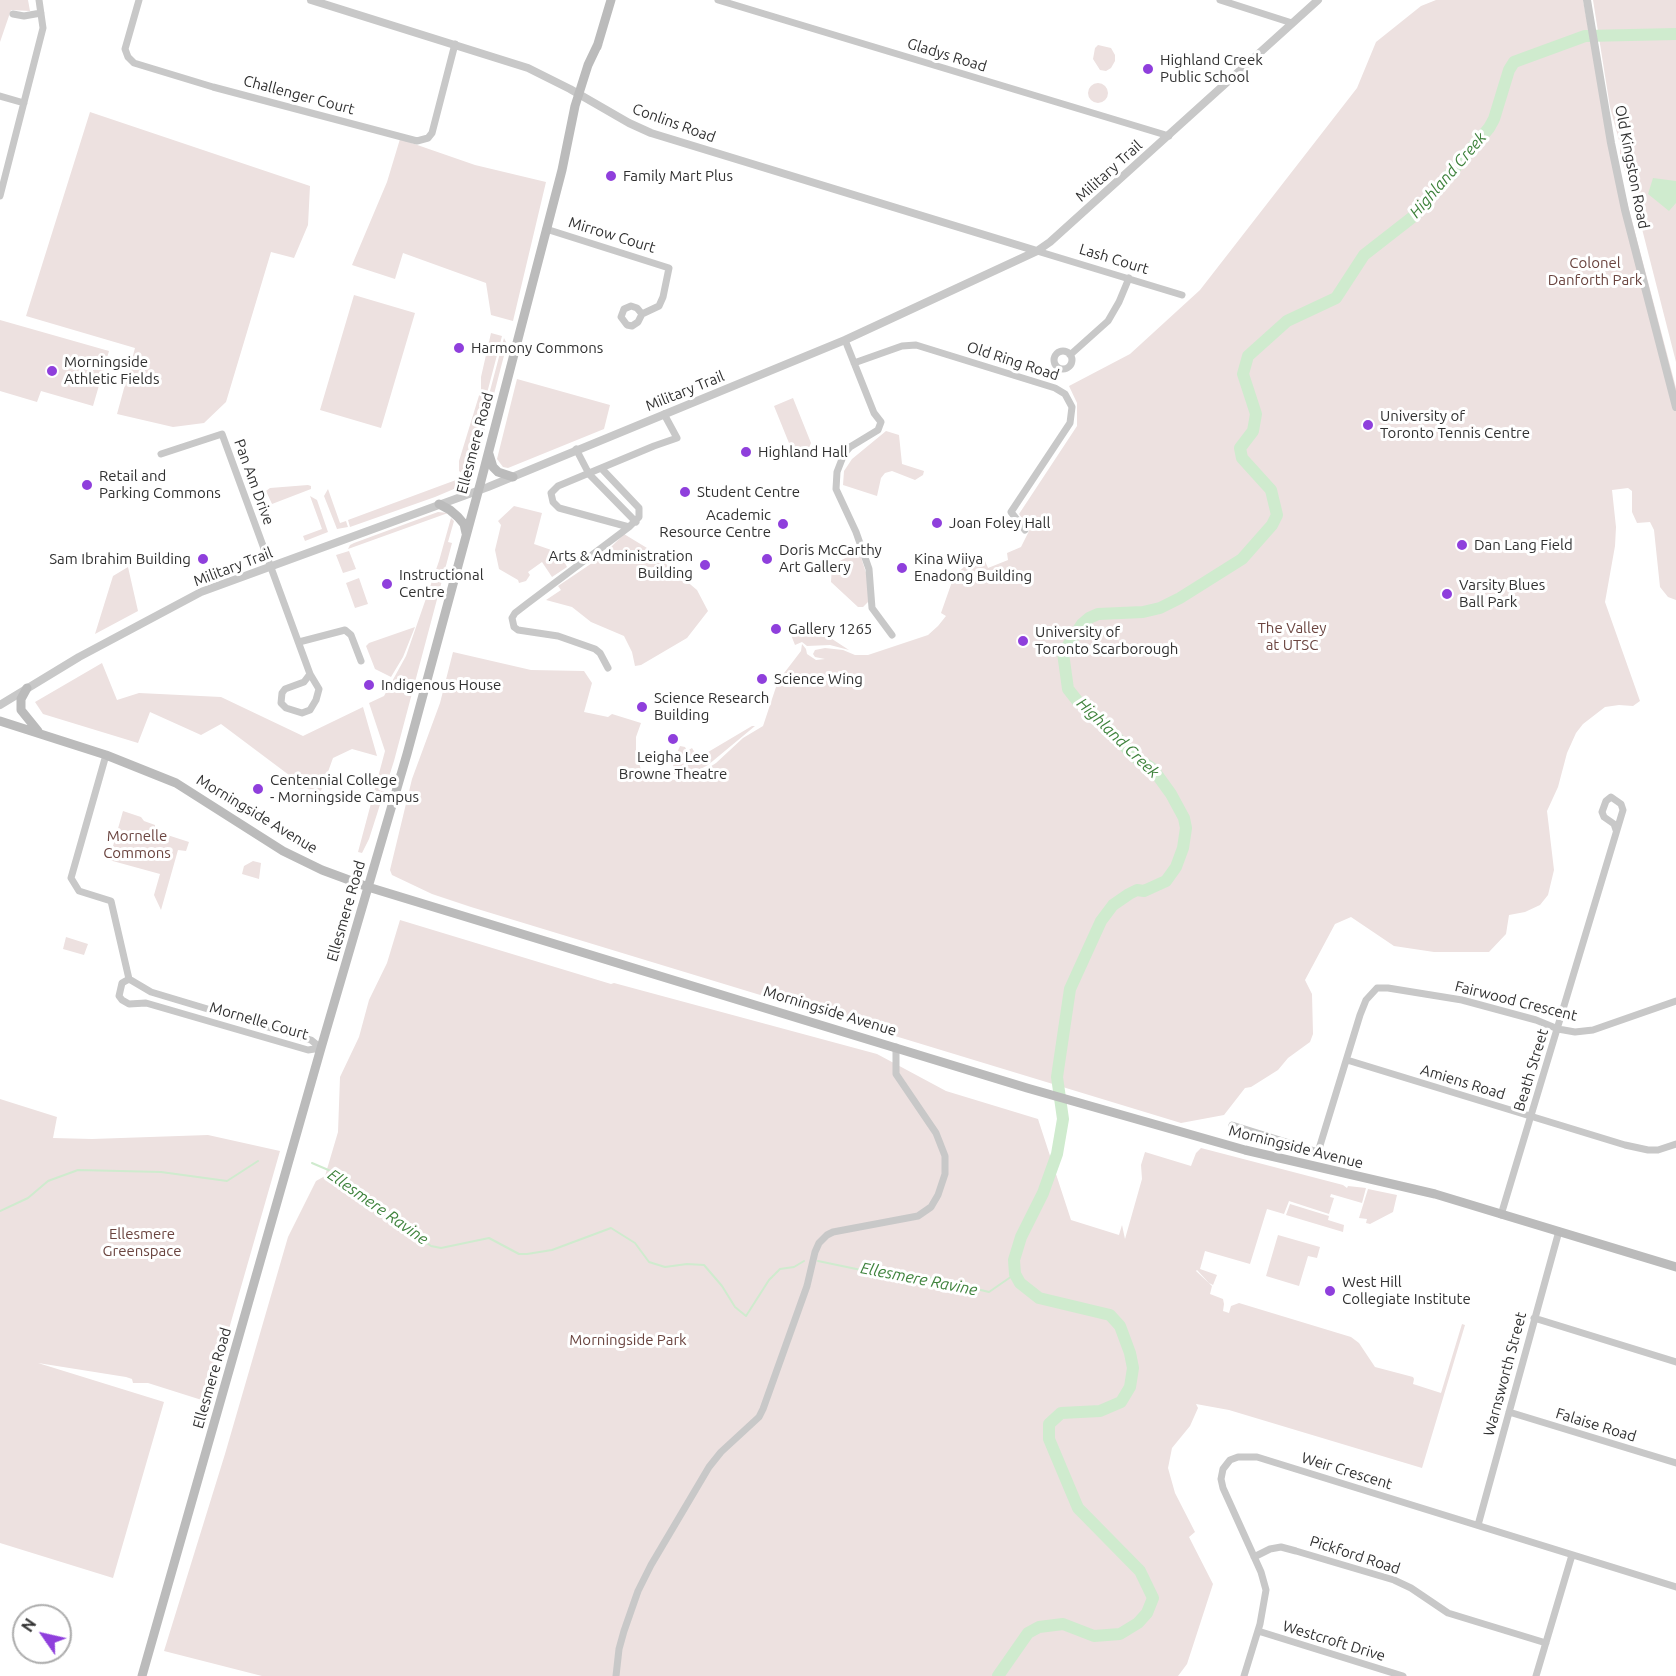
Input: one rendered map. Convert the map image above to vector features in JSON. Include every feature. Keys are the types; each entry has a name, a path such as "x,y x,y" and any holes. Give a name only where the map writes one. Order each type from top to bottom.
{"main road":[{"name":"Ellesmere Road","path":"142,1676 407,754 489,450 580,95 611,0"},
{"path":"489,450 495,469 513,477"},
{"path":"440,504 464,524 466,536"},
{"path":"27,688 21,699 21,710 33,727 43,735"},
{"name":"Morningside Avenue","path":"0,721 106,755 176,783 283,851 322,870 369,886 1027,1088 1245,1150 1435,1194 1676,1267"}],"street":[{"path":"0,196 43,28 39,0"},
{"name":"Challenger Court","path":"139,0 125,49 128,57 134,63 213,87 417,141 428,138 432,133 455,44"},
{"name":"Conlins Road","path":"311,0 528,68 651,133 1037,251"},
{"name":"Gladys Road","path":"718,0 1169,136"},
{"path":"1220,0 1293,23"},
{"name":"Military Trail","path":"0,705 79,657 201,592 513,477 845,340 1037,251 1050,243 1318,0"},
{"name":"Old Kingston Road","path":"1587,1 1625,210 1676,407"},
{"path":"13,14 24,16 41,13"},
{"path":"0,96 24,103"},
{"name":"Mirrow Court","path":"546,229 669,268 659,306 642,314"},
{"name":"Lash Court","path":"1037,251 1182,295"},
{"path":"1070,355 1108,321 1129,278"},
{"path":"845,340 876,414 873,417 878,430 850,447 844,454 836,482 869,570 872,608 892,635"},
{"name":"Old Ring Road","path":"854,363 903,346 916,345 1055,388 1065,394 1072,407 1070,424 1011,512 1025,530"},
{"path":"629,527 560,508 553,502 551,493 556,487 677,438 664,414"},
{"name":"Pan Am Drive","path":"161,454 222,434 269,567"},
{"path":"576,450 589,474 636,522"},
{"path":"602,469 639,508 640,513 636,522 515,613 512,621 516,629 521,631 558,636 595,649 600,653 608,668"},
{"path":"269,567 310,674 319,689 312,707 302,713 286,708 282,703 282,693 285,689 304,682 310,674"},
{"path":"299,642 345,630 351,634 361,661"},
{"name":"Mornelle Court","path":"106,755 71,878 79,891 111,901 129,979 151,992 311,1040 321,1048"},
{"name":"Beath Street","path":"1501,1215 1616,830"},
{"name":"Mornelle Court","path":"129,979 122,983 120,996 129,1004 146,1003 308,1050 321,1048"},
{"name":"Fairwood Crescent","path":"1232,1125 1318,1152 1366,1000 1377,988 1462,1000 1575,1032 1593,1030 1676,1001"},
{"path":"616,1676 624,1631 638,1591 651,1564 709,1467 721,1452 758,1418 763,1409 807,1286 819,1243 834,1232 918,1216 929,1210 938,1196 945,1174 945,1156 936,1133 897,1074 896,1047"},
{"name":"Amiens Road","path":"1347,1060 1625,1145 1658,1150 1676,1144"},
{"name":"Warnsworth Street","path":"1478,1525 1559,1231"},
{"path":"1534,1318 1676,1362"},
{"name":"Falaise Road","path":"1509,1412 1676,1463"},
{"name":"Weir Crescent","path":"1244,1676 1266,1590 1221,1479 1223,1468 1230,1460 1238,1456 1257,1457 1676,1587"},
{"name":"Pickford Road","path":"1254,1557 1270,1549 1281,1547 1296,1551 1394,1580 1411,1588 1448,1613 1546,1643"},
{"path":"1536,1676 1572,1555"},
{"name":"Westcroft Drive","path":"1257,1631 1403,1676"}],"green space":[{"path":"0,0 28,0 30,11 11,10 0,42"},
{"name":"The Valley at UTSC","path":"1436,0 1583,0 1606,122 1676,388 1676,600 1668,597 1660,587 1654,530 1650,522 1637,523 1632,512 1632,491 1628,488 1612,490 1616,527 1615,546 1605,602 1640,701 1633,706 1605,707 1583,724 1576,733 1567,753 1558,787 1547,811 1554,870 1548,895 1540,905 1525,912 1509,915 1506,934 1489,952 1434,952 1394,946 1351,917 1335,924 1305,980 1312,994 1313,1034 1310,1042 1288,1058 1278,1070 1251,1087 1245,1088 1224,1115 1181,1123 471,907 432,894 392,875 390,870 412,779 440,703 453,652 531,670 584,671 592,683 584,712 608,717 612,714 641,723 636,737 636,753 643,776 659,782 663,779 677,780 699,774 716,763 743,738 763,726 778,681 801,651 802,644 807,654 816,660 825,659 815,657 813,654 815,650 825,648 843,650 855,655 868,655 928,635 946,616 941,613 954,576 965,566 985,561 988,568 1008,560 1007,553 1021,547 1030,529 1019,514 1077,426 1077,403 1069,386 1130,354 1200,290 1357,88 1376,42 1421,6"},
{"path":"1593,0 1676,0 1676,362 1640,221 1620,155 1620,144 1610,107"},
{"path":"1098,45 1111,48 1115,55 1115,61 1106,71 1100,70 1093,59 1095,48"},
{"path":"1098,83 1105,86 1108,93 1105,100 1098,103 1091,100 1088,93 1091,86"},
{"path":"90,112 310,186 308,225 294,258 271,252 226,402 204,423 173,427 117,414 135,348 26,316"},
{"path":"400,139 475,165 546,182 513,321 491,315 486,283 403,253 395,279 352,265 387,182"},
{"path":"354,295 415,313 381,428 320,410"},
{"name":"Morningside Athletic Fields","path":"0,320 109,351 93,406 41,391 37,402 0,391"},
{"path":"491,333 502,336 475,439 472,470 470,476 467,477 459,471 459,461 481,389 481,377"},
{"path":"504,338 507,344 480,448 477,447 477,440"},
{"path":"517,379 610,405 604,429 508,468 503,467 497,459"},
{"path":"793,398 811,443 808,450 802,454 791,448 774,406"},
{"path":"886,431 899,435 902,464 924,471 923,475 915,480 892,471 885,473 881,478 877,496 843,485 844,471 852,459"},
{"path":"456,480 466,481 461,486 435,497 350,527 348,520"},
{"path":"308,485 311,489 272,504 266,491 270,488"},
{"path":"328,489 340,523 346,521 348,527 337,529 324,496"},
{"path":"310,496 317,500 328,532 305,541 303,536 322,529"},
{"path":"514,506 542,513 534,544 560,553 557,559 565,563 567,567 552,577 542,562 528,572 530,575 526,581 519,583 518,580 499,569 495,550 501,525 498,521"},
{"path":"438,512 448,513 348,549 354,543"},
{"path":"451,518 454,521 448,542 452,543 394,761 369,839 362,853 358,852 385,751 369,703 384,696 406,656 439,561"},
{"path":"624,534 647,548 697,590 708,611 687,638 641,665 635,666 632,652 624,636 591,622 572,607 546,600 561,590 558,586 601,557"},
{"path":"349,551 356,569 343,573 336,555"},
{"path":"859,551 870,585 868,602 863,607 858,607 831,582 832,565"},
{"path":"128,567 138,611 95,634 113,576"},
{"path":"359,578 368,604 355,608 346,583"},
{"path":"795,623 795,627 798,628 813,623 823,637 829,637 849,650 830,645 807,646 802,642 795,645 789,630"},
{"path":"415,627 403,657 391,677 375,669 366,646"},
{"path":"102,663 117,700 139,693 221,697 303,736 363,707 377,756 352,749 333,758 321,791 301,787 289,775 221,724 201,735 150,712 138,743 43,714 35,702"},
{"path":"755,726 708,765 693,773 674,774 673,762 680,746 685,747 687,751 692,748 698,758"},
{"name":"Mornelle Commons","path":"123,811 155,825 155,831 189,842 186,851 178,850 161,910 154,895 160,874 109,860"},
{"path":"253,861 261,863 259,879 242,874 244,866"},
{"name":"Morningside Park","path":"400,920 611,984 877,1054 946,1091 1038,1119 1071,1220 1119,1235 1122,1225 1125,1239 1142,1179 1141,1165 1145,1152 1191,1166 1196,1153 1201,1148 1343,1185 1347,1188 1348,1186 1366,1188 1362,1203 1331,1194 1330,1197 1334,1198 1329,1214 1289,1201 1284,1214 1267,1209 1250,1264 1205,1251 1200,1269 1217,1275 1213,1285 1196,1271 1212,1286 1210,1294 1223,1299 1223,1311 1229,1313 1231,1306 1239,1303 1351,1337 1359,1343 1375,1367 1413,1377 1413,1384 1441,1393 1462,1324 1465,1325 1422,1468 1229,1410 1196,1404 1198,1408 1190,1426 1172,1448 1168,1468 1175,1493 1195,1532 1189,1537 1213,1584 1187,1664 1178,1676 262,1676 164,1651 225,1454 288,1237 316,1181 325,1176 338,1132 340,1077 359,1037 369,1000 387,963"},
{"path":"66,937 88,944 84,955 63,949"},
{"name":"Ellesmere Greenspace","path":"0,1099 57,1117 53,1138 208,1135 280,1151 208,1402 148,1383 133,1383 132,1379 126,1377 38,1363 164,1402 113,1578 0,1543"},
{"path":"1368,1189 1397,1195 1393,1212 1370,1224 1366,1223 1367,1219 1359,1218"},
{"path":"1290,1204 1329,1216 1328,1220 1344,1225 1343,1232 1286,1215"},
{"path":"1278,1235 1320,1247 1317,1258 1308,1256 1299,1286 1266,1276"}],"shaded area":[{"path":"1653,178 1676,181 1676,203 1669,211 1648,194"}],"waterway":[{"name":"Highland Creek","path":"998,1676 1028,1633 1039,1627 1063,1624 1094,1636 1120,1634 1138,1623 1147,1613 1153,1598 1140,1571 1078,1508 1049,1439 1049,1424 1061,1413 1100,1411 1121,1402 1130,1387 1133,1368 1120,1326 1110,1315 1039,1298 1020,1283 1015,1274 1014,1260 1021,1237 1043,1193 1057,1154 1063,1119 1057,1077 1070,989 1101,921 1113,905 1137,890 1144,891 1166,881 1176,867 1183,848 1186,828 1184,818 1171,794 1153,769 1135,757 1098,718 1079,703 1068,689 1063,653 1082,624 1089,618 1098,614 1143,612 1160,608 1180,598 1242,559 1272,525 1277,515 1271,490 1242,458 1240,448 1253,431 1256,414 1243,374 1248,356 1287,321 1336,298 1364,255 1414,216 1489,128 1509,70 1514,62 1585,36 1676,34"},
{"name":"Ellesmere Ravine","path":"0,1211 28,1198 48,1181 78,1170 161,1172 227,1181 258,1161"},
{"name":"Ellesmere Ravine","path":"312,1163 333,1172 364,1198 431,1246 441,1248 489,1238 519,1254 527,1254 552,1250 611,1228 635,1243 649,1262 665,1267 687,1264 704,1265 722,1286 735,1307 746,1316 769,1280 780,1269 794,1267 804,1261"},
{"name":"Ellesmere Ravine","path":"818,1261 866,1271 922,1276 989,1292 1015,1274"}],"place":[{"name":"Highland Creek Public School","path":"1148,69"},
{"name":"Family Mart Plus","path":"611,176"},
{"name":"Harmony Commons","path":"459,348"},
{"name":"Morningside Athletic Fields","path":"52,371"},
{"name":"University of Toronto Tennis Centre","path":"1368,425"},
{"name":"Highland Hall","path":"746,452"},
{"name":"Retail and Parking Commons","path":"87,485"},
{"name":"Student Centre","path":"685,492"},
{"name":"Joan Foley Hall","path":"937,523"},
{"name":"Academic Resource Centre","path":"783,524"},
{"name":"Dan Lang Field","path":"1462,545"},
{"name":"Sam Ibrahim Building","path":"203,559"},
{"name":"Doris McCarthy Art Gallery","path":"767,559"},
{"name":"Arts & Administration Building","path":"705,565"},
{"name":"Kina Wiiya Enadong Building","path":"902,568"},
{"name":"Instructional Centre","path":"387,584"},
{"name":"Varsity Blues Ball Park","path":"1447,594"},
{"name":"Gallery 1265","path":"776,629"},
{"name":"University of Toronto Scarborough","path":"1023,641"},
{"name":"Science Wing","path":"762,679"},
{"name":"Indigenous House","path":"369,685"},
{"name":"Science Research Building","path":"642,707"},
{"name":"Leigha Lee Browne Theatre","path":"673,739"},
{"name":"Centennial College - Morningside Campus","path":"258,789"},
{"name":"West Hill Collegiate Institute","path":"1330,1291"}],"park label":[{"name":"Colonel Danforth Park","path":"1595,272"}]}
